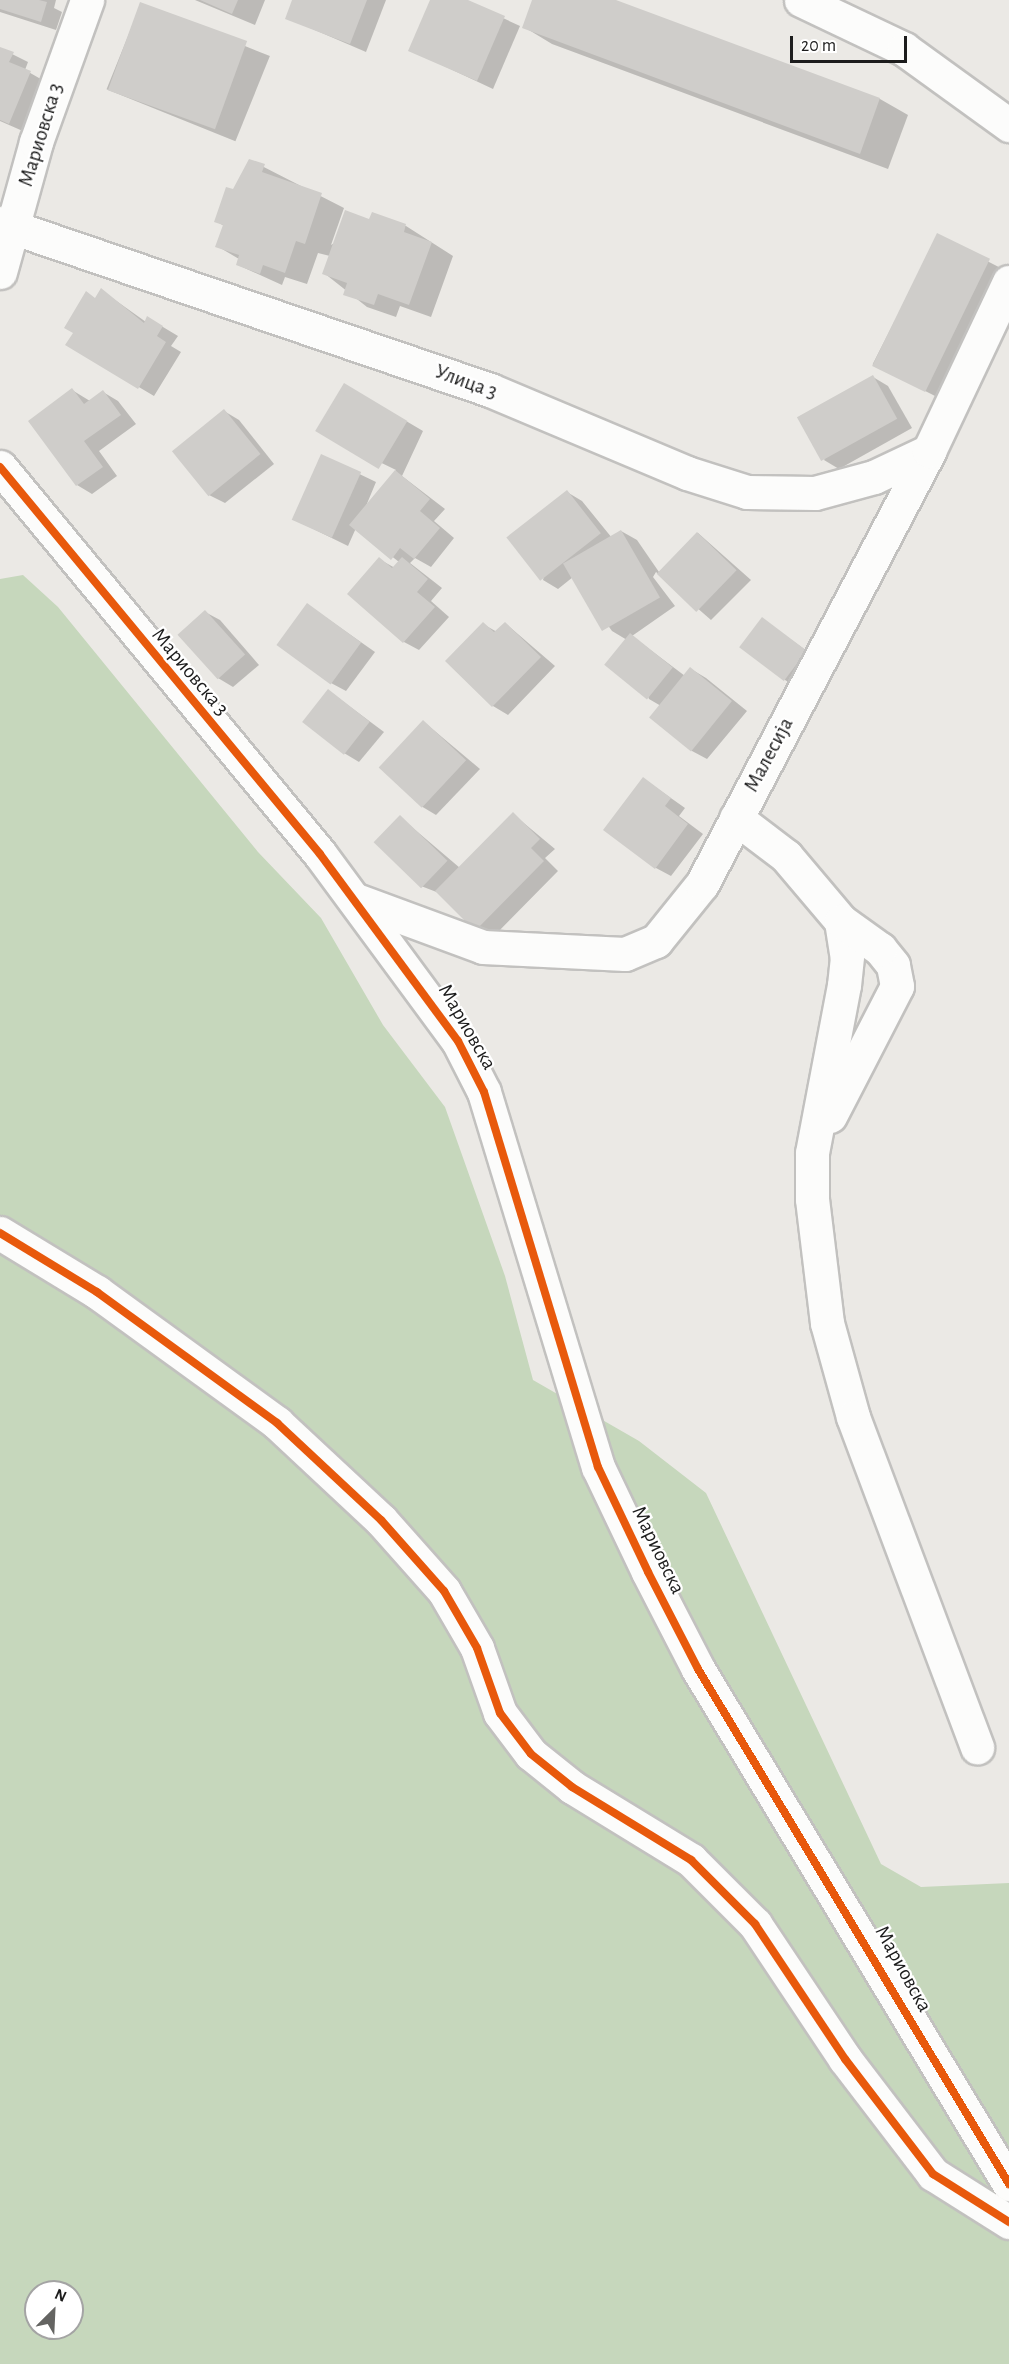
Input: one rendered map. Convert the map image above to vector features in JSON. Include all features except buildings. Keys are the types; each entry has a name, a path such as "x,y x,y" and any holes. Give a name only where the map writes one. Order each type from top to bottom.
{"street":[{"name":"Мариовска 3","path":"0,272 7,226 87,0"},
{"path":"801,0 904,49 1009,125"},
{"name":"Улица 3","path":"7,226 490,390 687,473 747,492 815,493 874,477 929,451"},
{"name":"Малесија","path":"354,899 483,947 625,954 656,942 702,884 929,451 1009,282"},
{"name":"Мариовска 3","path":"0,468 354,899"},
{"path":"736,818 786,855 841,921 880,949 893,965 897,986 812,1152"},
{"name":"Мариовска","path":"354,899 428,994 484,1092 562,1363 598,1467 653,1582 698,1669 1009,2184"},
{"path":"841,921 847,957 844,985 812,1152 812,1199 827,1323 853,1417 977,1747"},
{"path":"0,1233 97,1292 277,1423 381,1520 444,1591 477,1648 500,1713 531,1754 572,1787 691,1860 755,1924 845,2059 933,2174 1009,2222"}],"green space":[{"path":"23,575 58,607 258,852 321,918 383,1025 445,1107 505,1276 533,1380 639,1441 706,1493 881,1864 921,1887 1009,1883 1009,2364 0,2364 0,579"}],"cycle path":[{"path":"0,467 320,854 458,1041 484,1092 598,1467 648,1572 698,1669 1009,2184"},
{"path":"0,1233 97,1292 277,1423 381,1520 444,1591 477,1648 500,1713 531,1754 572,1787 691,1860 755,1924 845,2059 933,2174 1009,2222"}]}
